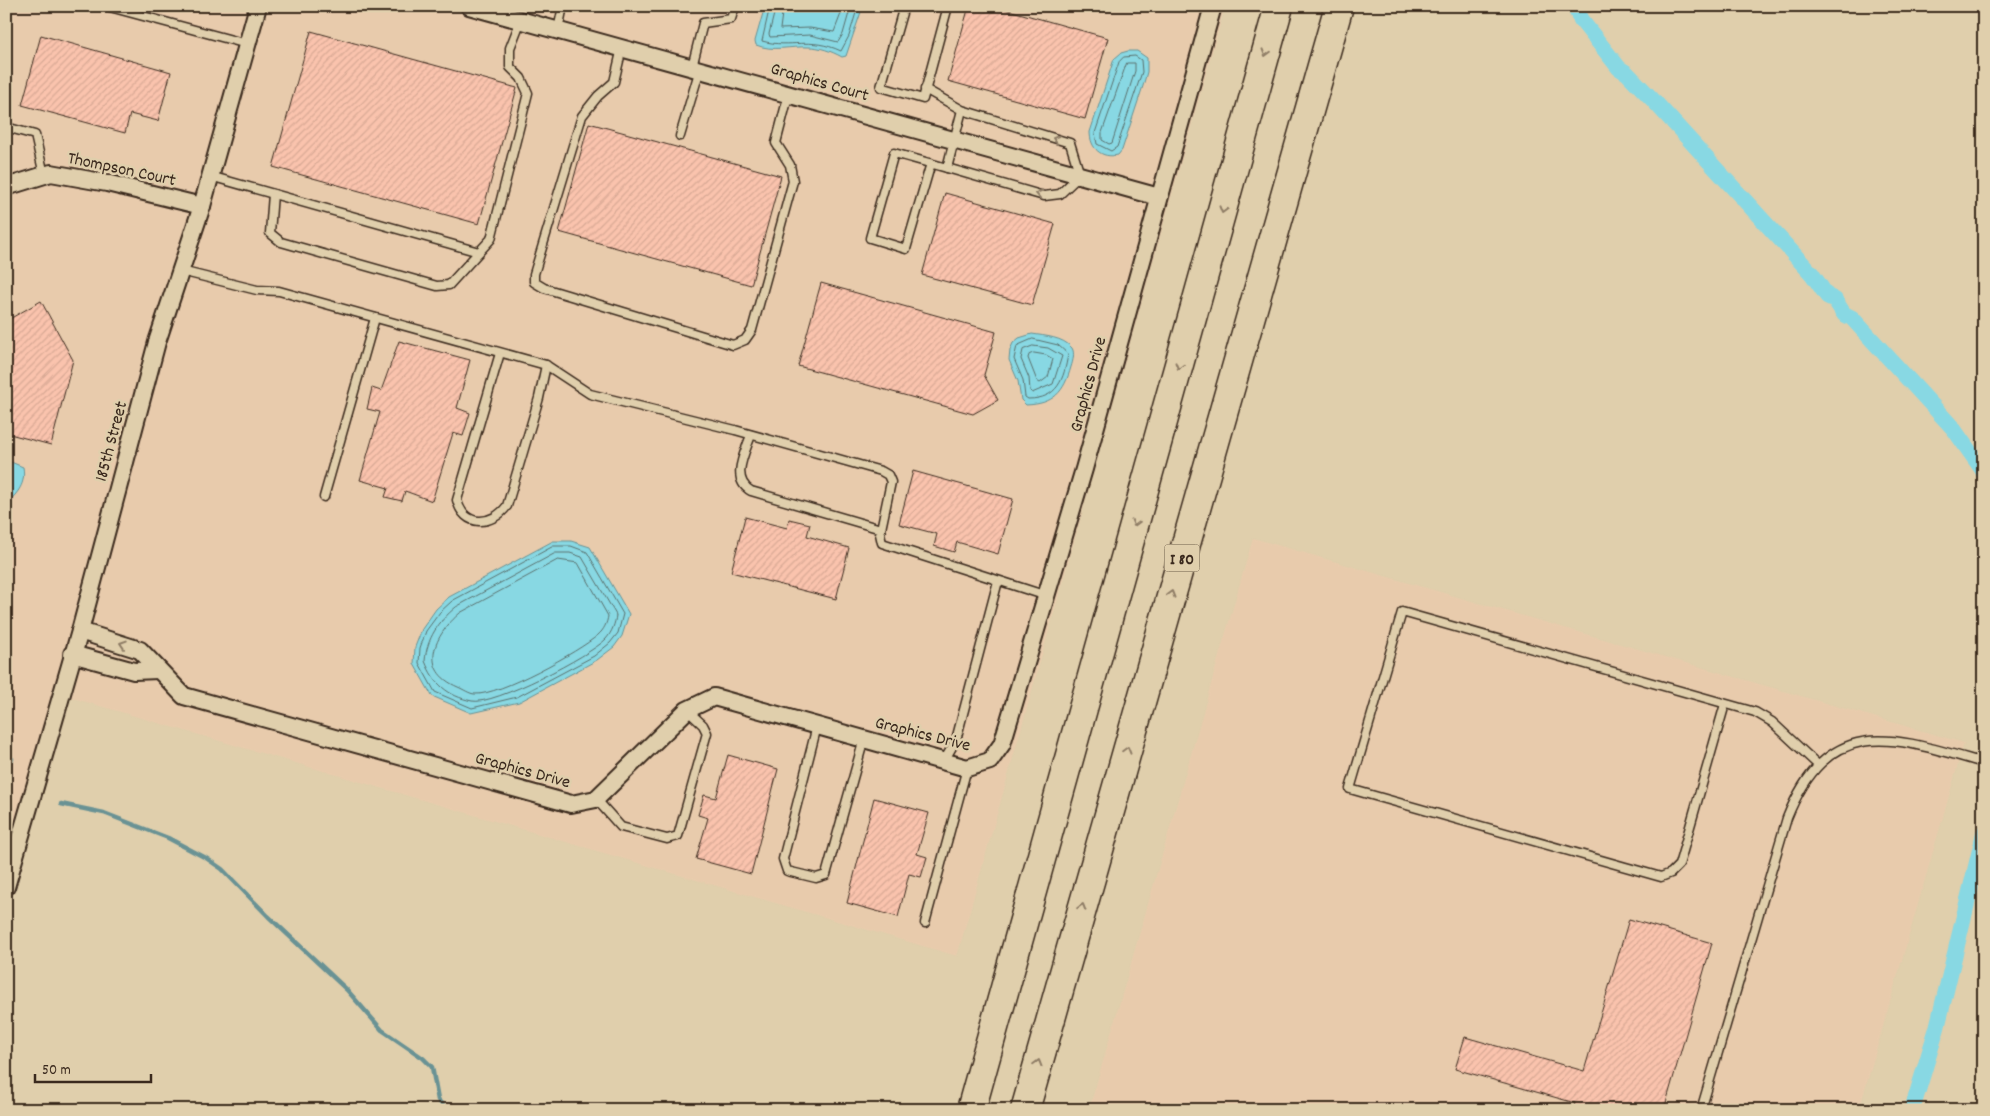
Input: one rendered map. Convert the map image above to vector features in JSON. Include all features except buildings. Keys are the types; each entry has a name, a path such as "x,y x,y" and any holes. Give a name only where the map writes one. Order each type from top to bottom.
{"highway":[{"path":"971,1110 1279,6"},
{"name":"I 80","path":"1024,1110 1339,6"}],"street":[{"name":"185th Street","path":"6,887 80,631 157,342 202,206 258,6"},
{"name":"Graphics Court","path":"469,6 488,9 521,20 1159,197"},
{"name":"Graphics Drive","path":"80,631 140,650 184,696 571,804 596,799 687,710 714,697 967,768 990,761 1002,744 1047,596 1213,6"},
{"name":"Thompson Court","path":"6,187 51,173 107,183 202,206"},
{"path":"72,654 134,671 158,670"}],"lane":[{"path":"106,6 247,44"},
{"path":"558,30 563,6"},
{"path":"680,136 696,68 703,23 731,19 735,6"},
{"path":"904,6 881,87 922,98 948,6"},
{"path":"273,194 270,233 281,242 437,286 449,284 490,239 528,93 521,78 510,67 510,48 521,20"},
{"path":"622,48 614,82 598,96 582,116 534,274 534,282 544,288 733,345 745,340 752,330 793,181 790,165 776,143 789,93"},
{"path":"925,89 962,110 1070,143 1080,175 1060,194 1044,196 930,163 894,153 870,238 906,248 930,163"},
{"path":"946,168 952,139 962,110"},
{"path":"6,127 35,135 44,175"},
{"path":"210,176 479,252"},
{"path":"181,271 257,290 280,291 546,365 590,394 865,466 888,475 891,482 881,529 882,543 889,548 1047,596"},
{"path":"324,497 375,318"},
{"path":"500,353 457,500 464,514 473,519 487,522 498,517 507,506 546,365"},
{"path":"751,435 741,464 740,480 743,486 751,491 881,529"},
{"path":"944,761 956,740 998,581"},
{"path":"1725,704 1679,865 1672,873 1661,877 1350,789 1402,612 1755,712 1772,722 1818,765"},
{"path":"596,799 621,827 667,839 678,836 707,733 703,724 687,710"},
{"path":"818,726 783,859 787,870 816,878 826,874 864,739"},
{"path":"1701,1110 1787,818 1796,795 1818,765 1841,749 1866,740 1895,740 1913,743 1983,763"},
{"path":"925,923 967,768"}],"shaded area":[{"path":"6,6 250,6 6,871"},
{"path":"260,6 1225,6 957,956 66,696"},
{"path":"1253,538 1964,743 1859,1110 1089,1110"}],"water":[{"path":"765,6 863,6 846,56 842,57 830,51 817,48 775,48 756,45 755,41"},
{"path":"1137,51 1147,58 1147,72 1122,150 1118,155 1106,155 1094,147 1090,132 1114,59 1121,53"},
{"path":"1032,334 1064,341 1072,348 1073,357 1068,376 1061,390 1051,399 1044,402 1026,405 1021,400 1018,381 1009,360 1013,343 1019,338"},
{"path":"6,460 23,467 24,473 20,488 6,504"},
{"path":"553,541 571,541 590,547 629,614 622,636 614,647 597,660 519,702 471,713 432,696 414,664 415,647 422,629 436,609 449,597"}],"waterway":[{"path":"1574,6 1581,20 1619,68 1627,73 1654,101 1812,274 1827,296 1835,300 1844,314 1852,318 1953,428 1984,472"},
{"path":"6,757 12,759"},
{"path":"61,804 104,813 168,838 206,858 222,869 268,916 347,990 382,1030 423,1058 432,1067 438,1100 447,1110"},
{"path":"1912,1110 1937,1028 1984,833"}]}
